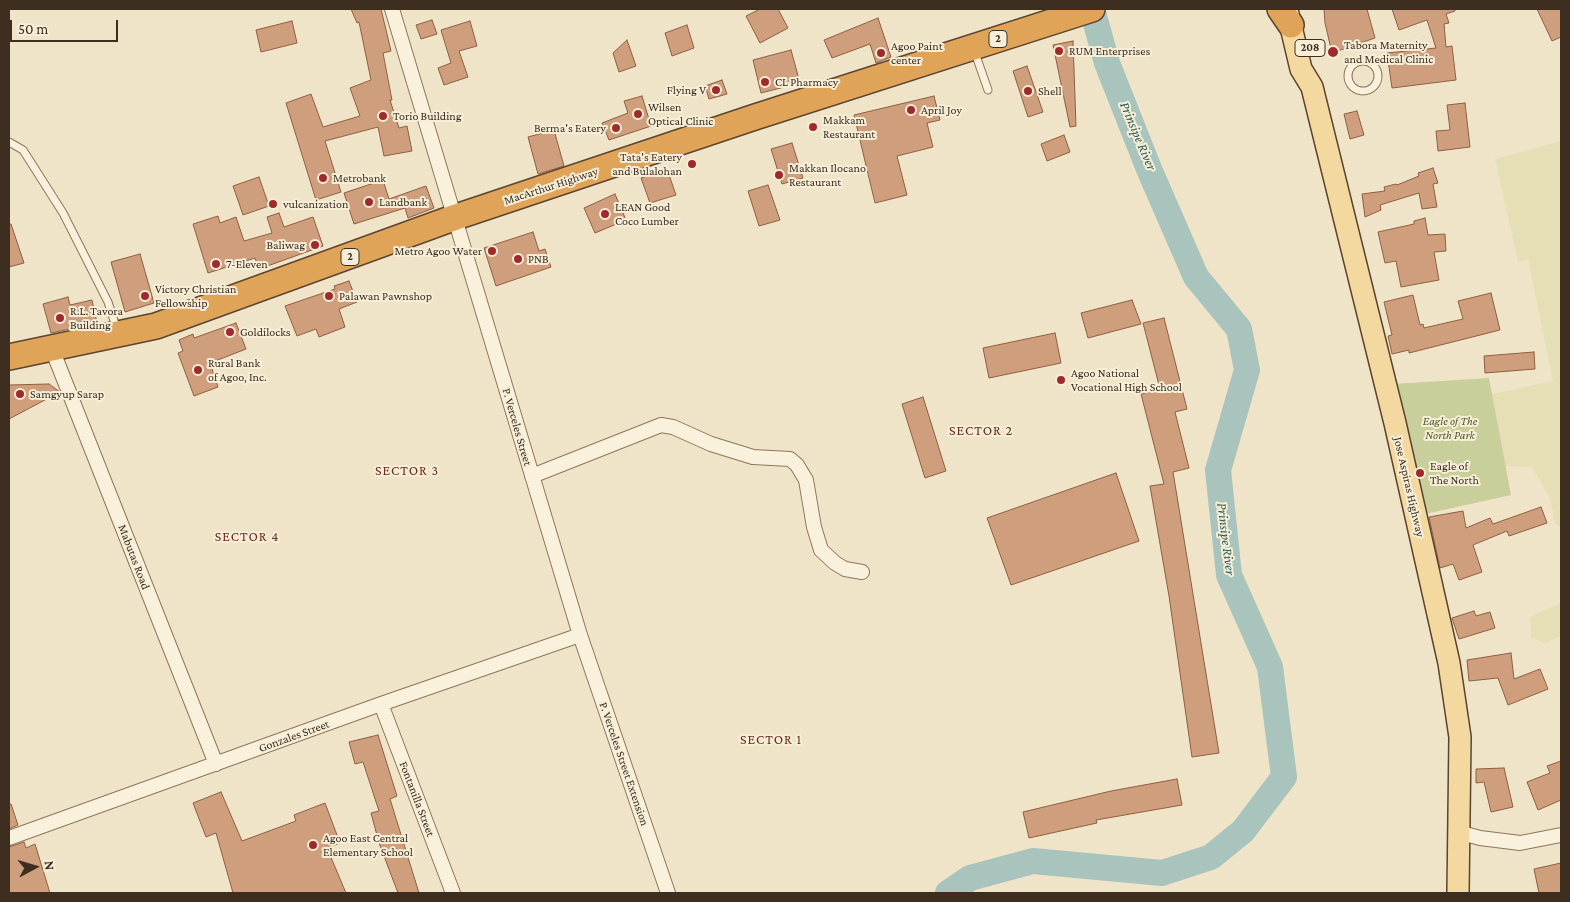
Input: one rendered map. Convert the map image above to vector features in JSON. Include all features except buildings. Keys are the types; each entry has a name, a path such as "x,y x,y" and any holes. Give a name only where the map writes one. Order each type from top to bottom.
{"highway":[{"name":"MacArthur Highway","path":"9,357 156,326 456,217 764,114 973,48 1048,18 1092,9"}],"main road":[{"name":"Jose Aspiras Highway","path":"1290,13 1300,68 1312,88 1393,415 1449,663 1460,737 1458,893"}],"street":[{"name":"P. Verceles Street","path":"392,9 580,635"},
{"name":"Mabutas Road","path":"52,349 216,764"},
{"path":"532,476 661,425 673,427 711,444 753,457 790,459 797,465 806,480 814,527 821,550 835,563 845,569 862,572"},
{"name":"Gonzales Street","path":"9,838 381,704 580,635"},
{"name":"P. Verceles Street Extension","path":"580,635 668,893"},
{"name":"Fontanilla Street","path":"381,704 453,893"},
{"path":"1458,832 1480,838 1520,843 1561,835"}],"lane":[{"path":"973,48 988,90"},
{"path":"1362,60 1372,63 1378,71 1378,82 1370,90 1365,91 1355,89 1348,80 1352,65 1362,60"},
{"path":"9,142 23,150 63,213 108,302 119,335"}],"shaded area":[{"path":"1561,141 1561,528 1555,523 1550,498 1532,467 1505,466 1492,394 1553,381 1528,259 1518,262 1495,159"},
{"path":"1561,603 1561,636 1545,643 1531,638 1530,617"}],"green space":[{"name":"Eagle of The North Park","path":"1489,378 1511,495 1421,515 1393,384"}],"waterway":[{"name":"Prinsipe River","path":"948,893 970,878 1033,861 1162,873 1211,857 1243,831 1284,777 1270,667 1229,575 1218,470 1247,370 1239,329 1196,277 1149,169 1107,63 1092,9"}],"place":[{"name":"RUM Enterprises","path":"1059,51"},
{"name":"Tabora Maternity and Medical Clinic","path":"1333,52"},
{"name":"Agoo Paint center","path":"881,53"},
{"name":"CL Pharmacy","path":"765,82"},
{"name":"Flying V","path":"716,90"},
{"name":"Shell","path":"1028,91"},
{"name":"April Joy","path":"911,110"},
{"name":"Wilsen Optical Clinic","path":"638,114"},
{"name":"Torio Building","path":"383,116"},
{"name":"Makkam Restaurant","path":"813,127"},
{"name":"Berma's Eatery","path":"616,128"},
{"name":"Tata's Eatery and Bulalohan","path":"692,164"},
{"name":"Makkan Ilocano Restaurant","path":"779,175"},
{"name":"Metrobank","path":"323,178"},
{"name":"Landbank","path":"369,202"},
{"name":"vulcanization","path":"273,204"},
{"name":"LEAN Good Coco Lumber","path":"605,214"},
{"name":"Baliwag","path":"315,245"},
{"name":"Metro Agoo Water","path":"492,251"},
{"name":"PNB","path":"518,259"},
{"name":"7-Eleven","path":"216,264"},
{"name":"Victory Christian Fellowship","path":"145,296"},
{"name":"Palawan Pawnshop","path":"329,296"},
{"name":"R.L. Tavora Building","path":"60,318"},
{"name":"Goldilocks","path":"230,332"},
{"name":"Rural Bank of Agoo, Inc.","path":"198,370"},
{"name":"Agoo National Vocational High School","path":"1061,380"},
{"name":"Samgyup Sarap","path":"20,394"},
{"name":"Eagle of The North","path":"1420,473"},
{"name":"Agoo East Central Elementary School","path":"313,845"}],"district":[{"name":"SECTOR 2","path":"981,431"},
{"name":"SECTOR 3","path":"407,471"},
{"name":"SECTOR 4","path":"247,537"},
{"name":"SECTOR 1","path":"771,740"}]}
